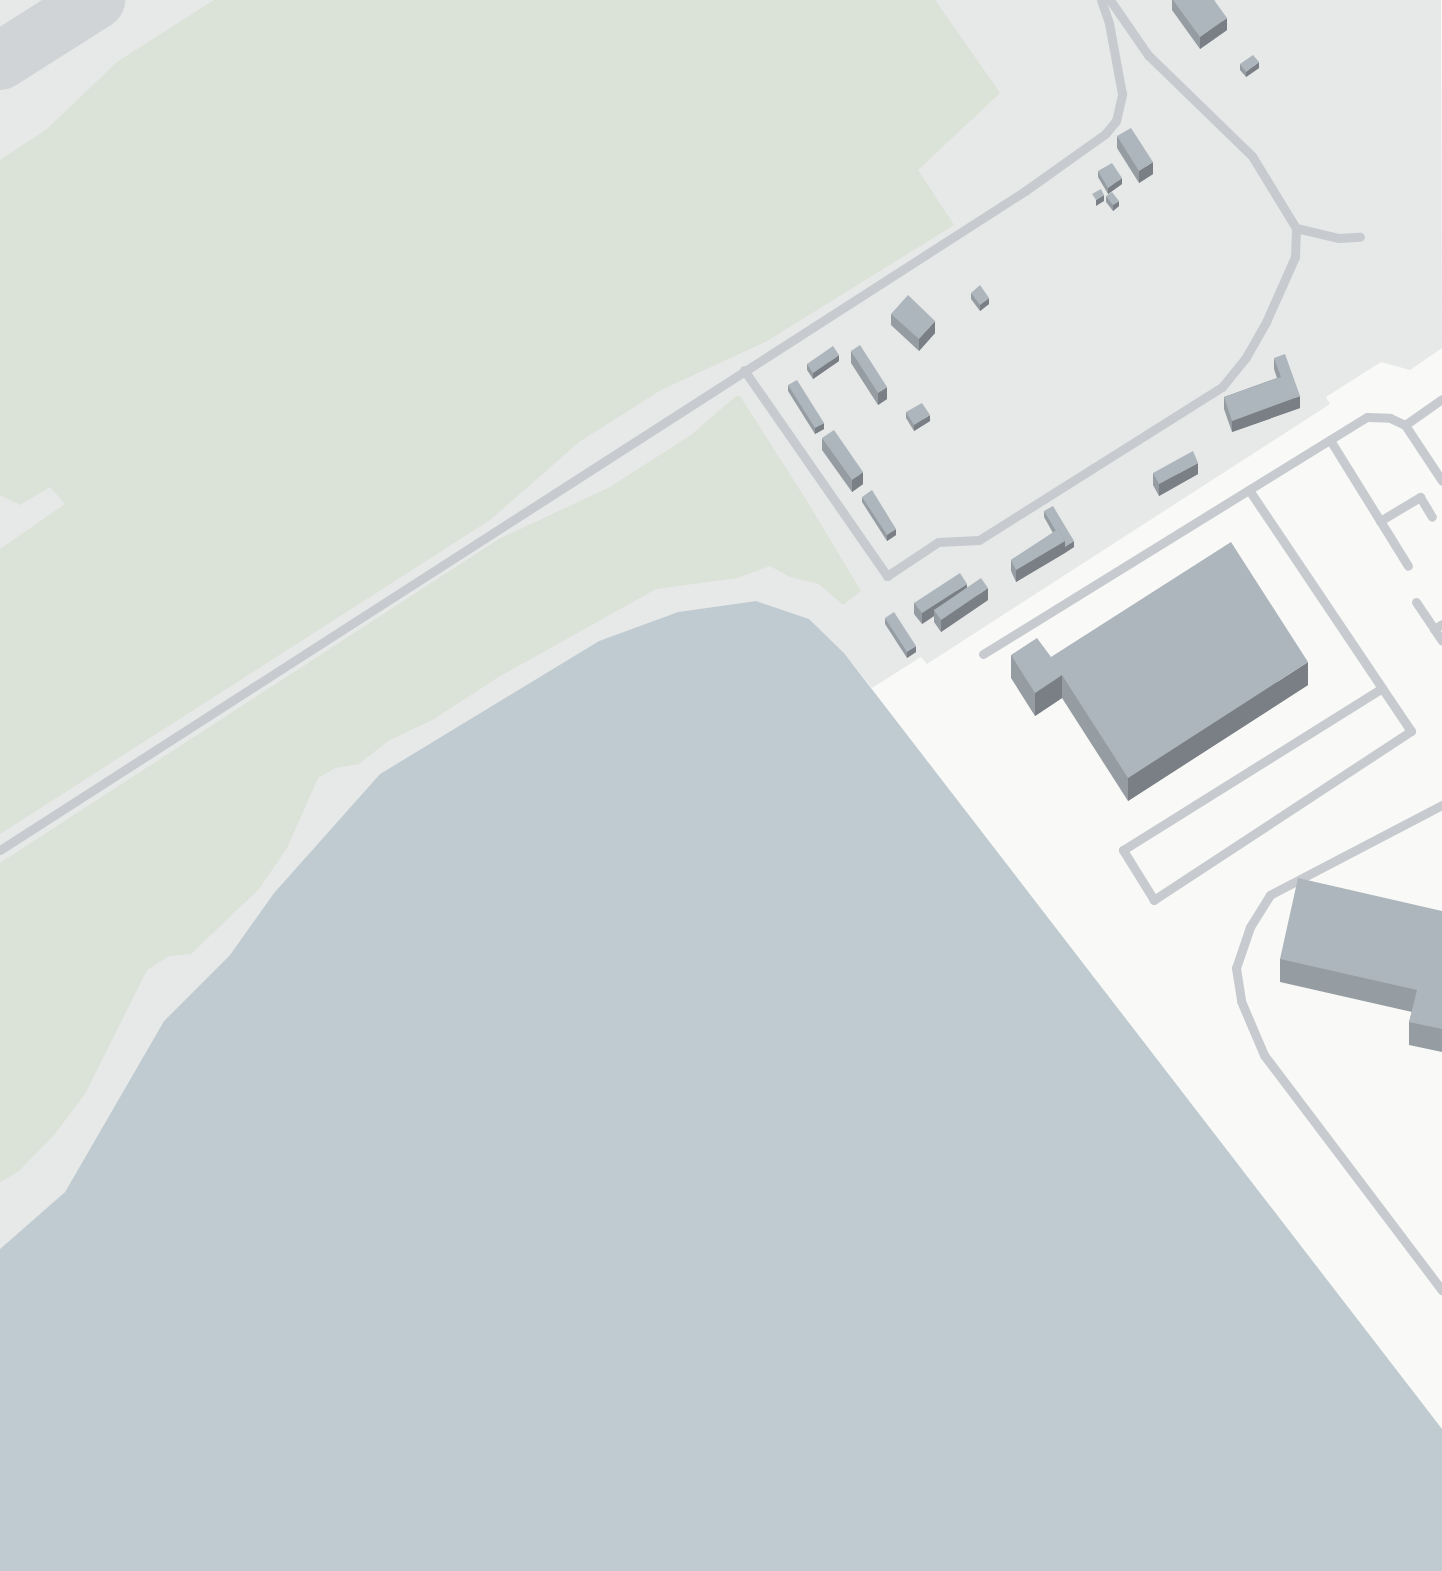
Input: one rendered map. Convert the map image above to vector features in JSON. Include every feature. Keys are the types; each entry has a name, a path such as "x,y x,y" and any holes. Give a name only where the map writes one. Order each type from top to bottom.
{"lane":[{"path":"0,850 1025,191 1105,134 1116,121 1122,94 1109,23 1101,0"},
{"path":"744,370 887,576 938,542 979,540 1222,387 1245,359 1266,322 1295,257 1296,228 1252,156 1148,55 1110,0"},
{"path":"1296,228 1338,238 1360,237"},
{"path":"1405,425 1442,399"},
{"path":"983,654 1367,417 1390,418 1405,425 1442,481"},
{"path":"1330,440 1408,566"},
{"path":"1249,490 1411,731 1154,900 1123,850 1382,688"},
{"path":"1380,521 1420,497 1432,517"},
{"path":"1416,602 1438,627 1442,641"},
{"path":"1442,805 1270,895 1250,927 1236,968 1241,1001 1264,1055 1442,1290"}],"shaded area":[{"path":"0,0 1441,0 1442,348 1410,370 1381,362 1326,397 1330,404 927,664 921,657 872,688 844,653 809,619 756,601 678,612 599,641 380,774 274,893 230,955 164,1021 65,1192 0,1249"},
{"path":"214,0 935,0 1000,93 918,170 954,225 767,341 661,390 579,442 490,520 0,834 0,549 65,504 50,487 20,505 0,495 0,160 47,129 117,62"},
{"path":"736,396 740,396 861,591 843,605 819,584 790,577 770,566 737,578 656,589 497,678 434,719 388,741 359,764 335,768 318,778 287,848 259,889 191,954 169,956 147,970 85,1094 54,1135 18,1172 0,1182 0,863 499,539 610,487 691,435"},
{"path":"756,601 809,619 844,653 1442,1429 1442,1571 0,1571 0,1249 65,1192 164,1021 230,955 274,893 380,774 599,641 678,612"}],"building":[{"path":"1173,0 1214,0 1227,18 1200,37"},
{"path":"1253,55 1259,62 1246,72 1240,64"},
{"path":"1131,128 1153,162 1139,171 1117,136"},
{"path":"1112,163 1122,178 1108,188 1098,171"},
{"path":"1101,189 1104,195 1096,200 1092,194"},
{"path":"1112,192 1119,201 1113,205 1106,196"},
{"path":"980,285 989,298 980,305 971,293"},
{"path":"908,295 935,321 919,339 891,314"},
{"path":"860,345 887,387 878,393 851,351"},
{"path":"833,346 839,355 813,373 807,364"},
{"path":"1285,354 1300,396 1232,421 1224,397 1281,377 1274,358"},
{"path":"797,380 824,423 815,428 788,385"},
{"path":"922,403 930,415 914,425 906,412"},
{"path":"834,430 863,472 852,480 822,438"},
{"path":"1193,451 1198,463 1159,484 1153,473"},
{"path":"872,490 896,529 887,535 862,497"},
{"path":"1053,506 1074,541 1065,547 1058,529 1056,531 1044,511"},
{"path":"1058,529 1065,541 1016,570 1011,560"},
{"path":"1231,542 1308,662 1128,778 1062,675 1035,693 1011,655 1037,638 1051,657"},
{"path":"960,573 967,584 922,613 914,603"},
{"path":"981,578 988,588 941,620 934,610"},
{"path":"894,612 916,646 907,652 885,618"},
{"path":"1298,878 1442,911 1442,1029 1409,1022 1417,990 1280,959"}],"taxiway":[{"path":"0,61 96,0"}]}
